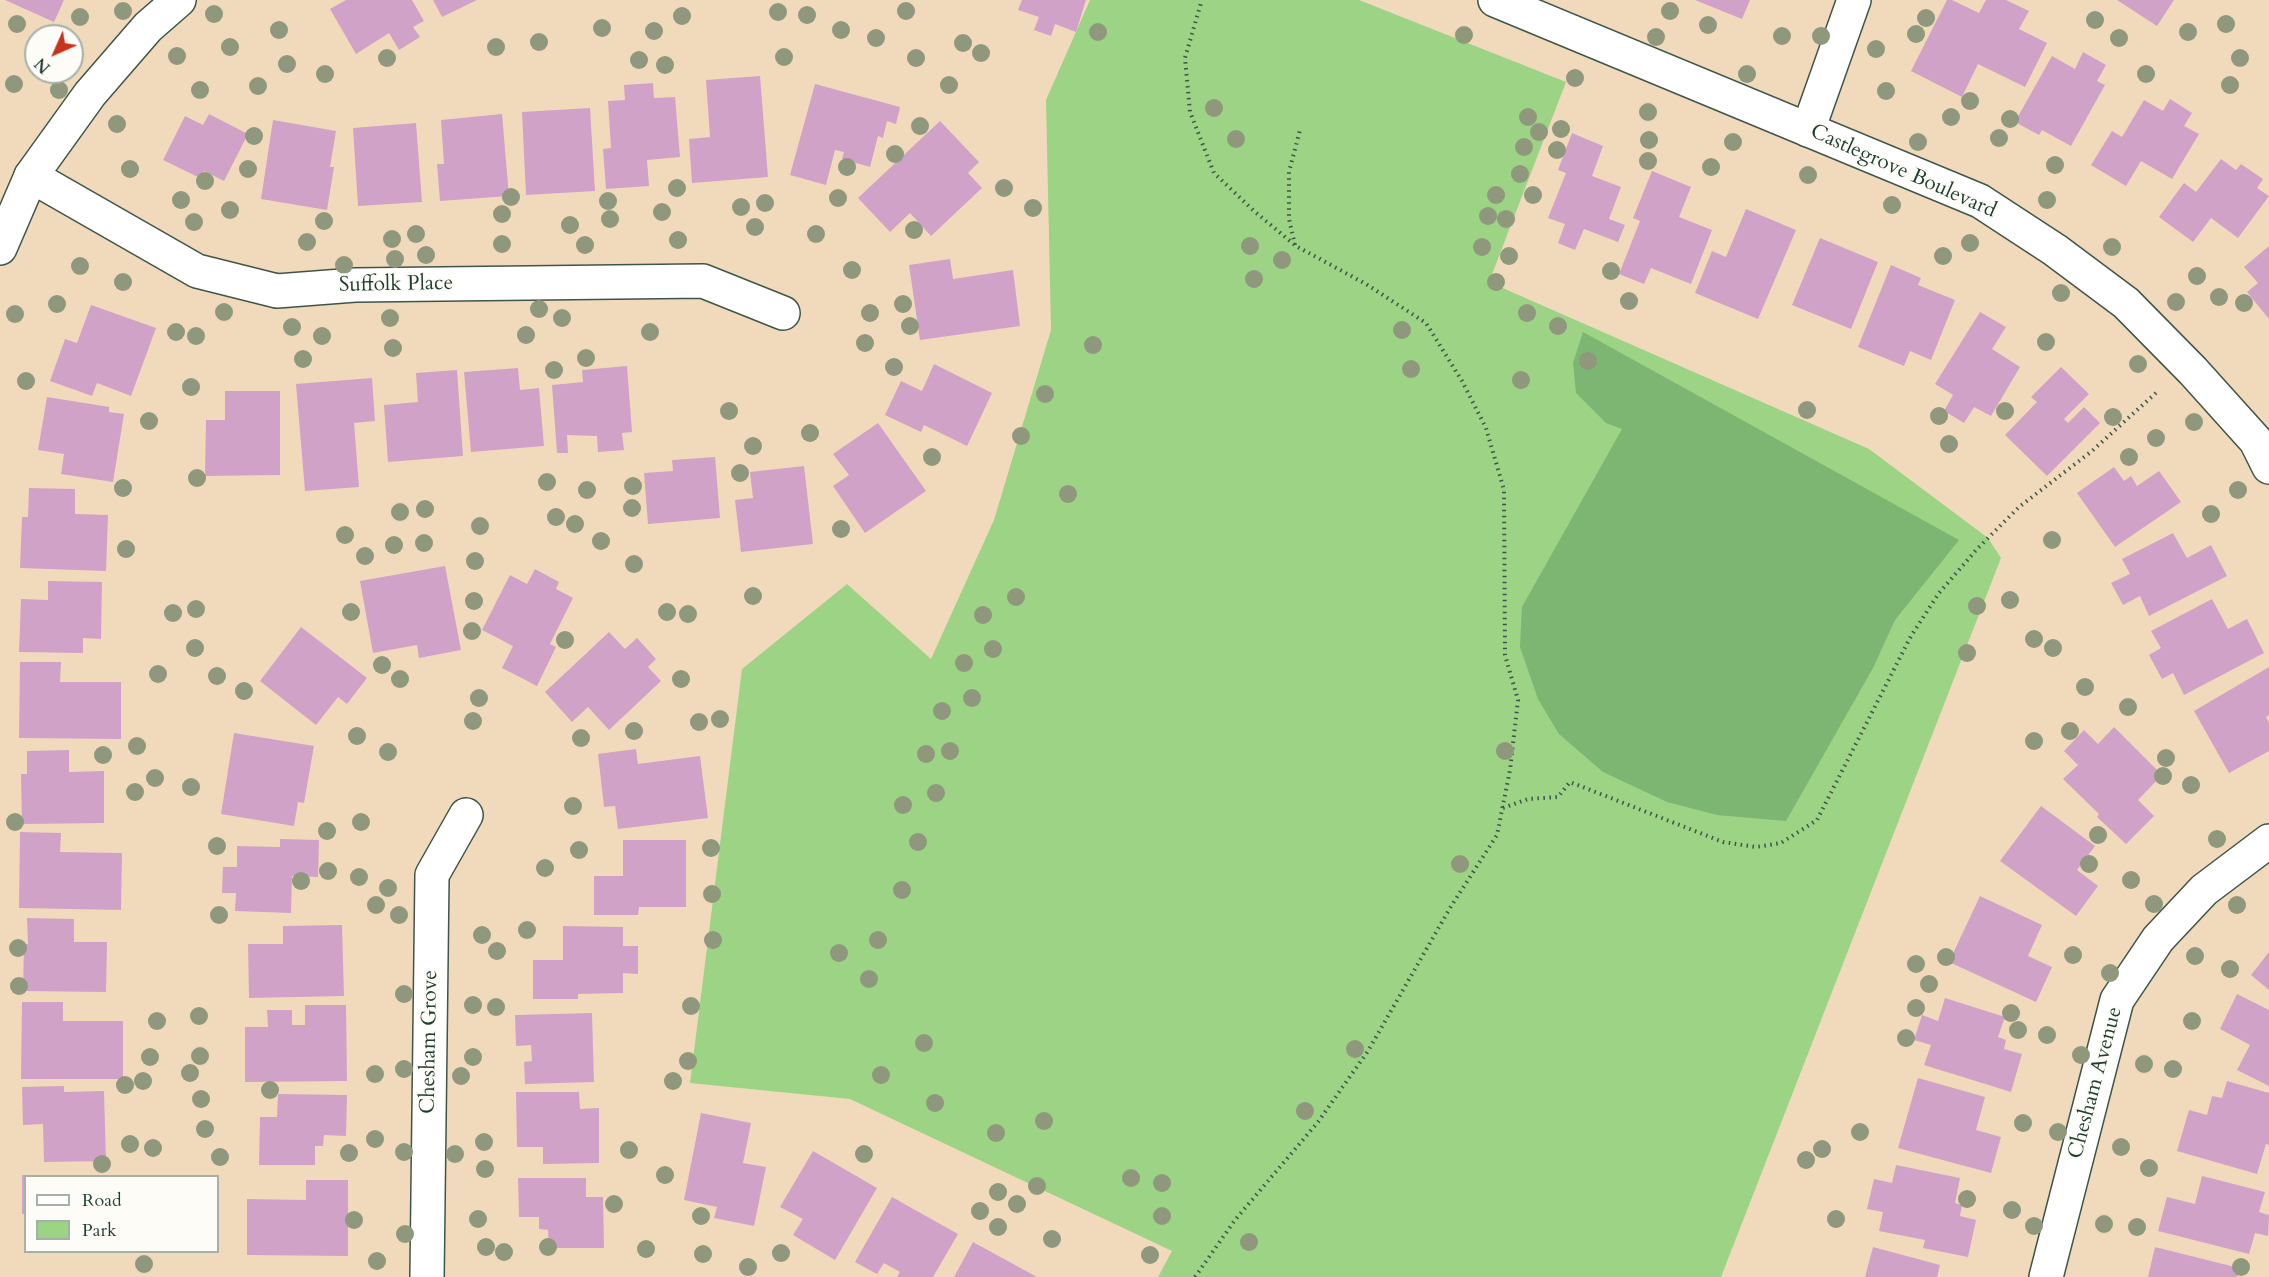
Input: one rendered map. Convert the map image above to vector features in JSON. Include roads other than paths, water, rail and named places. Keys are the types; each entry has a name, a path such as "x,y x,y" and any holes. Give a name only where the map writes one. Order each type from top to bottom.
{"street":[{"path":"0,248 31,176 90,94 148,27 179,0"},
{"name":"Castlegrove Boulevard","path":"1494,0 1980,201 2055,250 2126,303 2265,446"},
{"path":"1808,130 1854,0"},
{"name":"Suffolk Place","path":"31,176 196,271 277,291 355,285 704,281 783,314"},
{"name":"Chesham Grove","path":"427,1277 432,875 466,815"},
{"name":"Chesham Avenue","path":"2046,1277 2116,1000 2158,939 2204,890 2269,841"}]}
